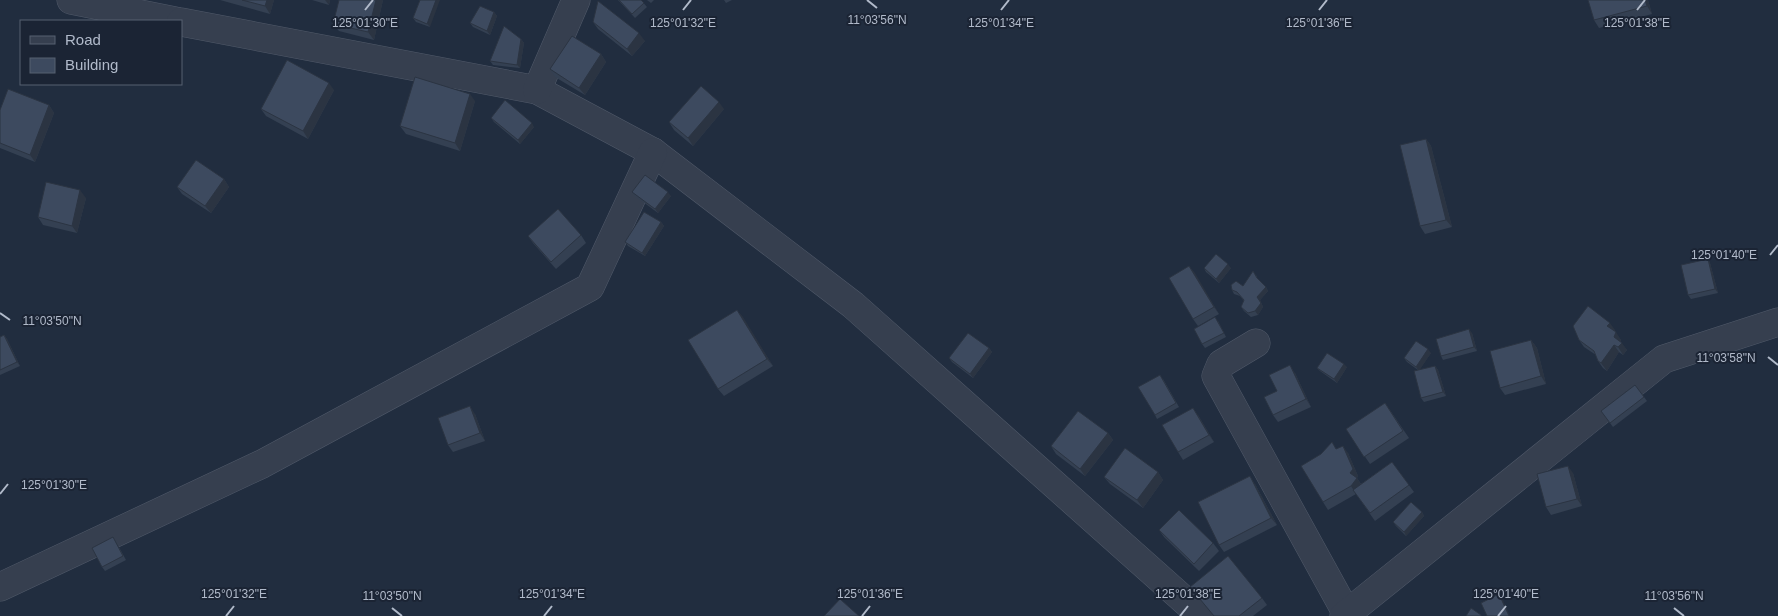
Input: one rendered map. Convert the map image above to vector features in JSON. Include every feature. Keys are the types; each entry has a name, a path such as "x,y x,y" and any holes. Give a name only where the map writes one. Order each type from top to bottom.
{"street":[{"path":"71,0 170,20"},
{"path":"537,90 576,0"},
{"path":"182,22 537,90 652,152 853,305 1202,616"},
{"path":"0,587 262,464 590,287 652,152"},
{"path":"1256,343 1221,364 1216,376 1345,615 1664,359 1778,322"}],"building":[{"path":"242,0 267,0 265,6"},
{"path":"339,0 376,0 368,32 333,24"},
{"path":"420,0 436,0 427,24 413,18"},
{"path":"619,0 641,0 644,3 632,14"},
{"path":"1588,0 1645,0 1647,6 1594,20"},
{"path":"598,1 639,33 627,49 593,22"},
{"path":"480,6 494,12 487,31 470,23"},
{"path":"504,26 521,39 517,65 490,61"},
{"path":"572,36 601,54 579,88 550,69"},
{"path":"287,60 329,83 303,131 261,109"},
{"path":"415,77 470,94 455,143 400,126"},
{"path":"701,86 719,102 688,138 669,122"},
{"path":"8,89 49,105 30,155 0,143 0,110"},
{"path":"505,100 532,123 518,140 491,118"},
{"path":"1426,139 1446,220 1420,226 1400,145"},
{"path":"196,160 224,179 205,206 177,187"},
{"path":"645,175 668,192 655,209 632,192"},
{"path":"46,182 80,190 72,226 38,217"},
{"path":"558,209 581,235 551,262 528,236"},
{"path":"644,212 661,222 642,253 625,242"},
{"path":"1216,254 1228,264 1216,279 1204,268"},
{"path":"1708,259 1715,289 1688,295 1681,265"},
{"path":"1189,266 1214,307 1193,319 1169,278"},
{"path":"1253,271 1266,287 1257,297 1261,303 1255,311 1248,313 1241,307 1244,300 1237,292 1232,290 1231,285 1236,281 1243,286"},
{"path":"1588,306 1610,323 1607,326 1616,332 1614,337 1622,343 1618,347 1614,345 1601,363 1598,361 1594,351 1579,340 1573,326"},
{"path":"737,310 767,359 718,389 688,340"},
{"path":"1215,317 1224,333 1202,344 1194,329"},
{"path":"1469,329 1474,347 1441,356 1436,339"},
{"path":"968,333 989,348 970,374 949,358"},
{"path":"4,335 17,362 0,370 0,337"},
{"path":"1531,340 1541,376 1500,388 1490,351"},
{"path":"1416,341 1428,349 1416,367 1404,358"},
{"path":"1327,353 1344,364 1334,379 1317,368"},
{"path":"1290,365 1306,399 1273,415 1264,397 1277,391 1269,375"},
{"path":"1435,366 1443,392 1421,398 1414,371"},
{"path":"1160,375 1176,403 1155,415 1138,387"},
{"path":"1635,385 1644,397 1610,423 1601,411"},
{"path":"1385,403 1403,431 1364,457 1346,429"},
{"path":"470,406 480,433 448,445 438,418"},
{"path":"1193,408 1209,435 1178,452 1162,425"},
{"path":"1078,411 1108,433 1080,469 1051,446"},
{"path":"1332,442 1336,449 1343,446 1353,469 1350,473 1357,478 1351,486 1323,502 1301,466 1321,454"},
{"path":"1125,448 1158,472 1137,500 1104,477"},
{"path":"1392,462 1409,485 1370,513 1353,490"},
{"path":"1568,466 1577,499 1546,507 1537,474"},
{"path":"1250,476 1271,518 1219,545 1198,502"},
{"path":"1411,502 1422,512 1404,532 1393,522"},
{"path":"1179,510 1213,543 1194,564 1159,530"},
{"path":"113,537 123,556 102,567 92,548"},
{"path":"1228,556 1262,598 1239,616 1214,616 1190,587"},
{"path":"1499,594 1509,616 1487,616 1481,603"},
{"path":"840,599 859,616 824,616"},
{"path":"1471,608 1481,615 1481,616 1466,616"}]}
